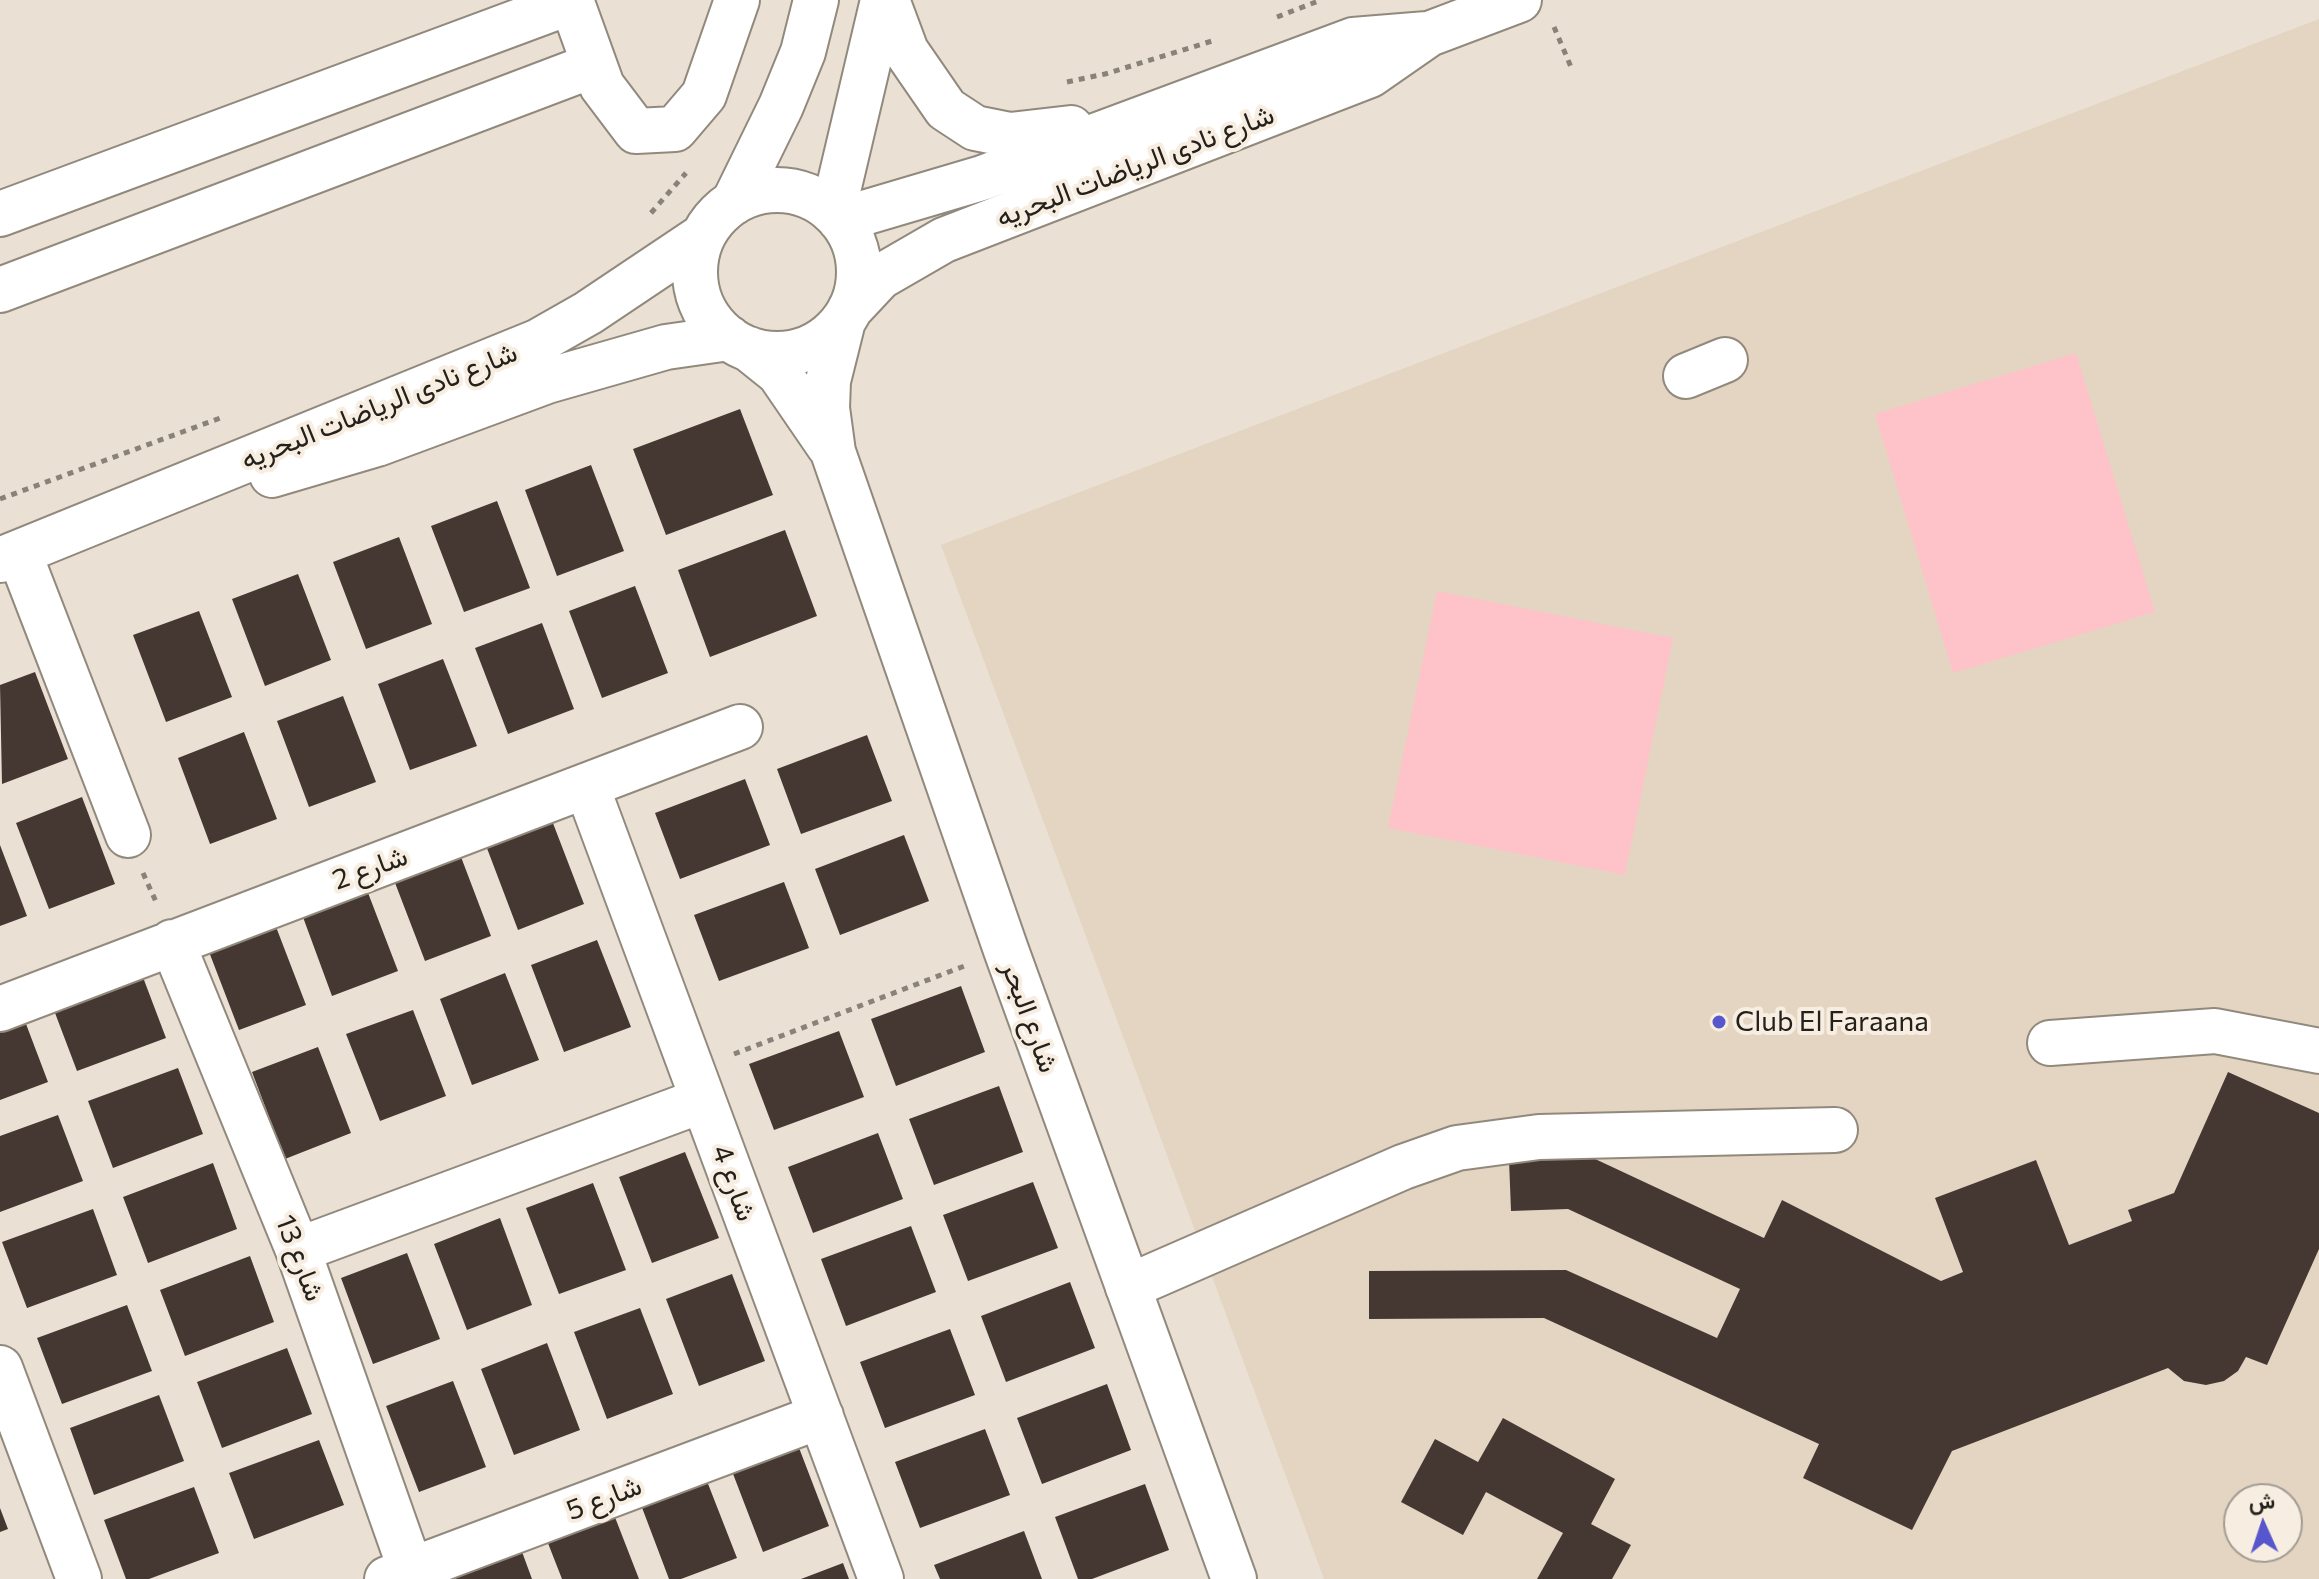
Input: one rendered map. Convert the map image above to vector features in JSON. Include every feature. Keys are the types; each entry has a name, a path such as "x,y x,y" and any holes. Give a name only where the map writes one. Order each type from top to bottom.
{"main road":[{"path":"0,214 571,1 602,86 636,131 675,129 704,95 737,0"},
{"path":"734,202 781,106 803,52 816,0"},
{"path":"837,216 885,0"},
{"path":"885,0 906,51 925,83 946,109 975,128 1010,135 1055,131 1172,108"},
{"name":"شارع نادى الرياضات البحريه","path":"837,216 982,178 1353,40 1429,34 1535,10"},
{"name":"شارع نادى الرياضات البحريه","path":"847,315 880,277 944,240 1370,75 1429,34"},
{"path":"0,290 594,65"},
{"path":"796,192 837,216 853,239 859,263 858,287 847,315 828,336 791,353 770,354 739,344 706,312 695,280 696,257 703,236 716,217 734,202 754,193 796,192"},
{"name":"شارع نادى الرياضات البحريه","path":"20,553 537,342 703,236"},
{"name":"شارع البحر","path":"847,315 828,381 827,408 833,452 1006,950 1234,1579"},
{"name":"شارع نادى الرياضات البحريه","path":"20,553 377,444 560,377 666,347 739,344"},
{"name":"شارع البحر","path":"739,344 779,373 833,452"},
{"path":"20,553 128,835"},
{"name":"شارع 2","path":"0,1009 740,727"},
{"name":"شارع 4","path":"587,787 881,1579"},
{"name":"شارع 13","path":"172,942 298,1250 404,1576"},
{"path":"2050,1043 2215,1031 2319,1051"},
{"path":"298,1250 698,1085"},
{"path":"1128,1287 1403,1167 1457,1148 1539,1137 1835,1130"},
{"path":"0,1368 79,1579"},
{"name":"شارع 5","path":"404,1576 821,1416"}],"path":[{"path":"1268,20 1321,0"},
{"path":"1535,10 1571,67"},
{"path":"1064,82 1105,74 1214,40"},
{"path":"642,221 665,201 687,171"},
{"path":"0,499 232,414"},
{"path":"128,835 172,942"},
{"path":"698,1085 1006,950"}],"shaded area":[{"name":"Club El Faraana","path":"2319,19 2319,1579 1324,1579 941,545"},
{"path":"2076,353 2155,612 1953,673 1875,414"},
{"path":"1437,591 1673,638 1625,875 1388,828"}],"building":[{"path":"740,409 773,495 666,535 633,449"},
{"path":"591,465 624,551 557,576 525,490"},
{"path":"497,501 530,588 464,612 431,526"},
{"path":"785,530 817,616 710,657 678,570"},
{"path":"399,537 432,624 366,649 333,562"},
{"path":"298,574 331,660 265,686 232,599"},
{"path":"635,586 668,673 602,698 569,611"},
{"path":"199,611 232,697 166,722 133,635"},
{"path":"542,623 574,709 508,734 475,648"},
{"path":"443,659 477,746 410,770 378,684"},
{"path":"35,672 68,759 2,784 0,685"},
{"path":"343,696 376,782 309,807 277,721"},
{"path":"244,732 277,819 210,844 178,758"},
{"path":"867,735 892,801 801,834 777,769"},
{"path":"745,779 770,845 680,879 655,813"},
{"path":"82,797 115,884 49,909 16,823"},
{"path":"551,818 584,904 518,930 485,843"},
{"path":"904,835 929,901 840,935 815,869"},
{"path":"0,845 27,916 0,926"},
{"path":"458,849 491,936 425,961 392,875"},
{"path":"784,882 809,948 719,981 694,915"},
{"path":"365,885 398,971 332,996 300,909"},
{"path":"273,919 306,1005 239,1030 206,944"},
{"path":"597,940 631,1027 564,1052 531,965"},
{"path":"141,972 166,1038 77,1071 52,1005"},
{"path":"505,973 539,1060 472,1085 440,999"},
{"path":"961,986 985,1052 896,1086 871,1019"},
{"path":"413,1010 446,1096 380,1121 346,1034"},
{"path":"23,1016 48,1082 0,1100 0,1025"},
{"path":"839,1031 864,1097 774,1130 749,1064"},
{"path":"318,1047 351,1133 285,1159 252,1072"},
{"path":"178,1068 203,1134 113,1168 88,1101"},
{"path":"2228,1072 2319,1113 2319,1249 2267,1365 2246,1357 2238,1371 2224,1381 2206,1385 2184,1381 2168,1368 1952,1451 1912,1530 1803,1478 1819,1444 1544,1318 1369,1319 1369,1271 1566,1270 1717,1338 1740,1289 1568,1209 1511,1211 1509,1160 1593,1158 1764,1238 1782,1200 1941,1281 1963,1272 1935,1198 2036,1160 2069,1245 2132,1221 2128,1210 2174,1193"},
{"path":"999,1086 1023,1152 934,1185 909,1119"},
{"path":"58,1115 83,1181 0,1212 0,1136"},
{"path":"878,1133 903,1199 813,1233 788,1167"},
{"path":"685,1152 719,1238 652,1263 619,1177"},
{"path":"213,1163 237,1229 148,1263 123,1197"},
{"path":"1033,1182 1058,1248 968,1281 943,1215"},
{"path":"593,1183 626,1270 559,1294 526,1208"},
{"path":"93,1209 117,1275 27,1308 2,1242"},
{"path":"500,1218 532,1305 467,1330 434,1244"},
{"path":"911,1226 936,1292 846,1326 821,1259"},
{"path":"407,1253 440,1339 373,1364 341,1278"},
{"path":"250,1256 274,1322 185,1356 160,1290"},
{"path":"732,1274 765,1361 699,1386 666,1299"},
{"path":"1070,1282 1095,1348 1006,1382 981,1316"},
{"path":"127,1305 152,1371 62,1404 37,1338"},
{"path":"640,1308 673,1394 607,1419 574,1332"},
{"path":"950,1329 975,1395 885,1428 860,1362"},
{"path":"547,1343 580,1430 514,1455 481,1369"},
{"path":"287,1348 312,1414 222,1448 197,1382"},
{"path":"453,1381 486,1467 419,1492 386,1406"},
{"path":"1107,1384 1131,1450 1042,1484 1017,1418"},
{"path":"159,1395 184,1461 94,1495 70,1428"},
{"path":"1503,1418 1615,1479 1591,1524 1631,1545 1612,1579 1537,1579 1563,1533 1486,1492 1463,1535 1401,1502 1435,1439 1478,1462"},
{"path":"985,1429 1010,1495 920,1528 895,1462"},
{"path":"319,1440 344,1505 254,1539 229,1473"},
{"path":"796,1440 829,1526 763,1552 730,1466"},
{"path":"703,1471 737,1558 681,1579 669,1579 638,1497"},
{"path":"1145,1484 1169,1550 1092,1579 1078,1579 1055,1517"},
{"path":"194,1487 219,1553 149,1579 126,1579 104,1520"},
{"path":"611,1507 639,1579 562,1579 544,1533"},
{"path":"0,1508 8,1529 0,1532"},
{"path":"1024,1531 1042,1579 940,1579 934,1565"},
{"path":"518,1541 532,1579 456,1579 452,1567"},
{"path":"843,1563 849,1579 801,1579"}],"place":[{"name":"Club El Faraana","path":"1719,1022"}]}
